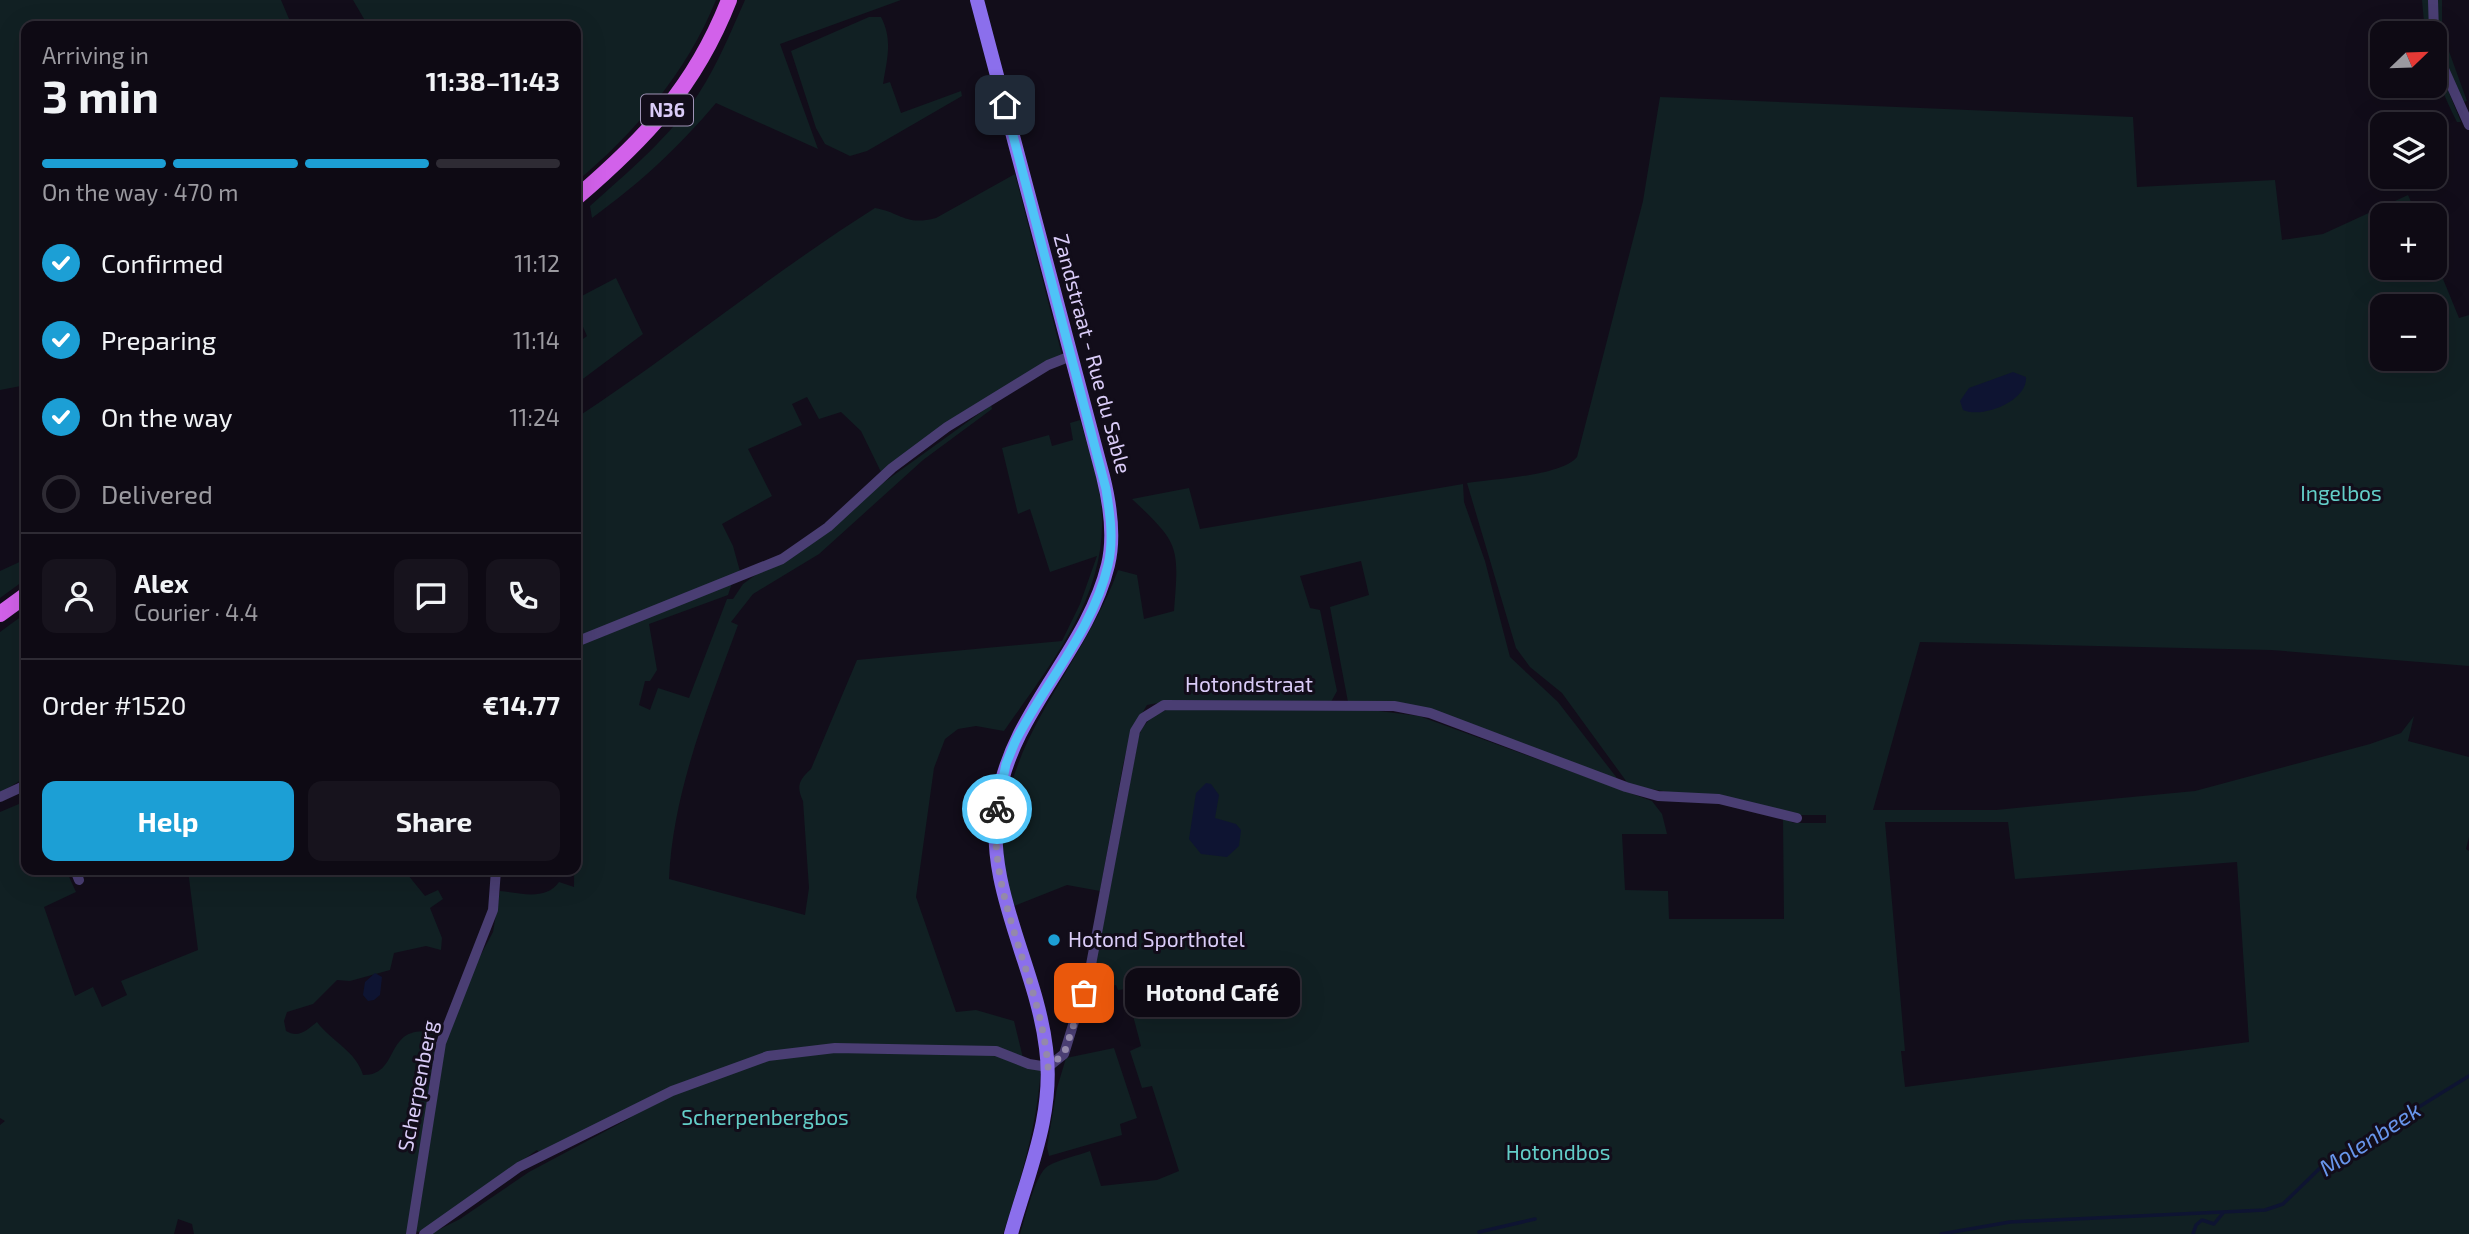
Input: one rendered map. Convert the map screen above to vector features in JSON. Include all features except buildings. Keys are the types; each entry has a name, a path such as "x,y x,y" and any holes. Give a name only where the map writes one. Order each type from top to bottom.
{"main road":[{"name":"N36","path":"581,194 626,155 670,107 719,26 729,0"},
{"name":"Zandstraat - Rue du Sable","path":"977,0 1106,489 1111,528 1108,565 1080,631 1015,742 1003,777 995,826 1004,895 1039,1012 1045,1114 1011,1234"},
{"path":"0,614 21,599"}],"street":[{"path":"2433,0 2434,21"},
{"path":"2447,76 2469,125"},
{"path":"581,640 782,559 828,527 892,468 947,427 1048,365 1071,356"},
{"name":"Hotondstraat","path":"1042,1066 1064,1054 1090,970 1135,731 1143,718 1164,705 1394,706 1430,713 1626,787 1658,796 1719,799 1797,818"},
{"path":"0,797 21,787"},
{"name":"Scherpenberg","path":"411,1234 441,1043 493,910 496,875"},
{"path":"424,1234 519,1167 672,1091 768,1056 835,1048 986,1050 1004,1052 1042,1066"}],"green space":[{"path":"0,0 281,0 290,21 21,21 21,386 0,390"},
{"path":"353,0 716,0 690,52 657,100 619,143 581,178 581,21 365,21"},
{"path":"745,0 901,0 780,44 818,149 716,103 658,164 592,218 590,206 662,139 688,109 706,82"},
{"path":"2422,0 2442,0 2442,21 2424,21"},
{"path":"869,17 881,17 885,25 888,50 883,84 890,82 901,113 961,91 962,96 867,151 850,156 825,144 816,128 791,51"},
{"path":"2447,46 2467,101 2461,103 2447,81"},
{"path":"2447,88 2461,122 2457,122 2446,98"},
{"path":"1660,97 2133,117 2137,187 2275,180 2282,240 2323,234 2370,212 2370,280 2443,280 2459,318 2469,315 2469,666 2271,650 1920,642 1873,810 1996,810 2195,791 2370,744 2401,733 2414,716 2408,741 2469,757 2469,837 2466,849 2469,851 2469,1234 1020,1234 1039,1178 1048,1166 1058,1161 1090,1151 1101,1186 1157,1180 1179,1171 1152,1086 1142,1088 1130,1051 1141,1046 1126,989 1118,990 1116,985 1103,988 1104,996 1089,998 1139,735 1147,722 1164,711 1371,710 1419,716 1652,801 1662,814 1667,834 1622,834 1625,890 1668,891 1669,919 1784,919 1783,818 1794,823 1826,823 1826,815 1796,815 1629,785 1562,693 1530,667 1516,648 1467,483 1542,473 1557,469 1577,457 1643,201","holes":["1885,822 2008,822 2015,879 2237,862 2249,1042 1905,1087 1901,1051 1905,1051"]},
{"path":"1015,174 1062,355 882,474 861,431 841,412 819,419 807,397 792,404 802,425 748,449 772,496 722,524 733,546 741,575 581,639 581,415 875,208 910,220 936,218"},
{"path":"2408,195 2412,203 2391,203"},
{"path":"616,278 643,334 581,380 581,340 587,336 581,322 581,296"},
{"name":"Scherpenbergbos","path":"991,405 992,409 923,460 819,554 753,594 731,622 738,625 704,718 685,782 677,814 669,879 805,915 809,888 800,784 811,769 857,660 1062,641 1080,604 1097,556 1050,572 1030,509 1018,514 1002,448 1049,435 1052,446 1073,440 1070,423 1080,420 1101,504 1102,536 1097,567 1087,597 1058,652 1004,731 976,726 958,729 945,739 934,768 916,897 956,1012 976,1010 1014,1021 1023,1058 1041,1065 1032,1130 1003,1234 430,1234 460,1219 529,1172 632,1117 541,1155 537,1150 421,1233 416,1231 447,1033 470,975 493,932 500,891 540,894 554,888 559,882 574,887 574,875 581,875 581,643 732,583 728,595 649,624 657,670 650,681 645,681 639,705 650,710 658,688 689,698 727,599 733,599 743,584"},
{"path":"1463,484 1464,502 1485,561 1510,657 1558,702 1620,782 1469,724 1348,702 1330,607 1369,595 1361,561 1300,576 1310,608 1320,610 1337,691 1331,702 1169,701 1147,705 1131,732 1100,891 1067,885 1014,906 1004,857 1005,812 1016,770 1033,730 1099,612 1118,570 1137,575 1144,619 1174,611 1176,559 1173,548 1160,526 1132,499 1189,488 1200,529"},
{"path":"21,561 21,583 0,598 0,571"},
{"path":"21,617 21,780 0,793 0,632"},
{"path":"21,803 21,875 68,875 76,892 44,907 75,996 93,987 102,1007 127,995 121,981 198,950 189,875 408,875 425,896 438,890 443,899 430,908 442,938 441,950 426,946 394,953 390,970 350,981 337,980 313,1004 287,1012 284,1021 286,1031 295,1034 317,1022 355,1059 363,1075 375,1073 383,1067 400,1041 408,1035 420,1031 437,1033 410,1234 194,1234 192,1224 178,1219 174,1234 0,1234 0,1125 5,1121 0,1118 0,812"},
{"path":"1114,1048 1137,1118 1120,1124 1122,1135 1049,1156 1047,1147 1057,1088 1066,1058"}],"water":[{"path":"2013,372 2026,377 2020,394 1992,410 1963,410 1960,401 1969,388"},
{"path":"1206,783 1211,784 1219,795 1215,818 1236,824 1241,830 1239,846 1227,857 1201,854 1189,839 1196,793"},
{"path":"375,973 382,977 380,995 368,1001 363,995 365,982"}],"waterway":[{"name":"Molenbeek","path":"1941,1234 2010,1222 2265,1210 2283,1204 2320,1168 2469,1076"},
{"path":"2193,1234 2196,1225 2202,1220 2214,1224 2223,1213"},
{"name":"Molenbeek","path":"1479,1232 1535,1219"}],"way so far":[{"path":"997,809 995,826 998,868 1013,929 1042,1021 1048,1067 1064,1054 1084,993"}],"place":[{"name":"Hotond Sporthotel","path":"1054,940"},
{"name":"Hotond Café","path":"1084,993"}],"route":[{"path":"997,809 1006,764 1015,742 1088,614 1108,565 1111,543 1106,489 1005,105"}],"park label":[{"name":"Ingelbos","path":"2341,494"},
{"name":"Hotondbos","path":"1558,1153"}]}
